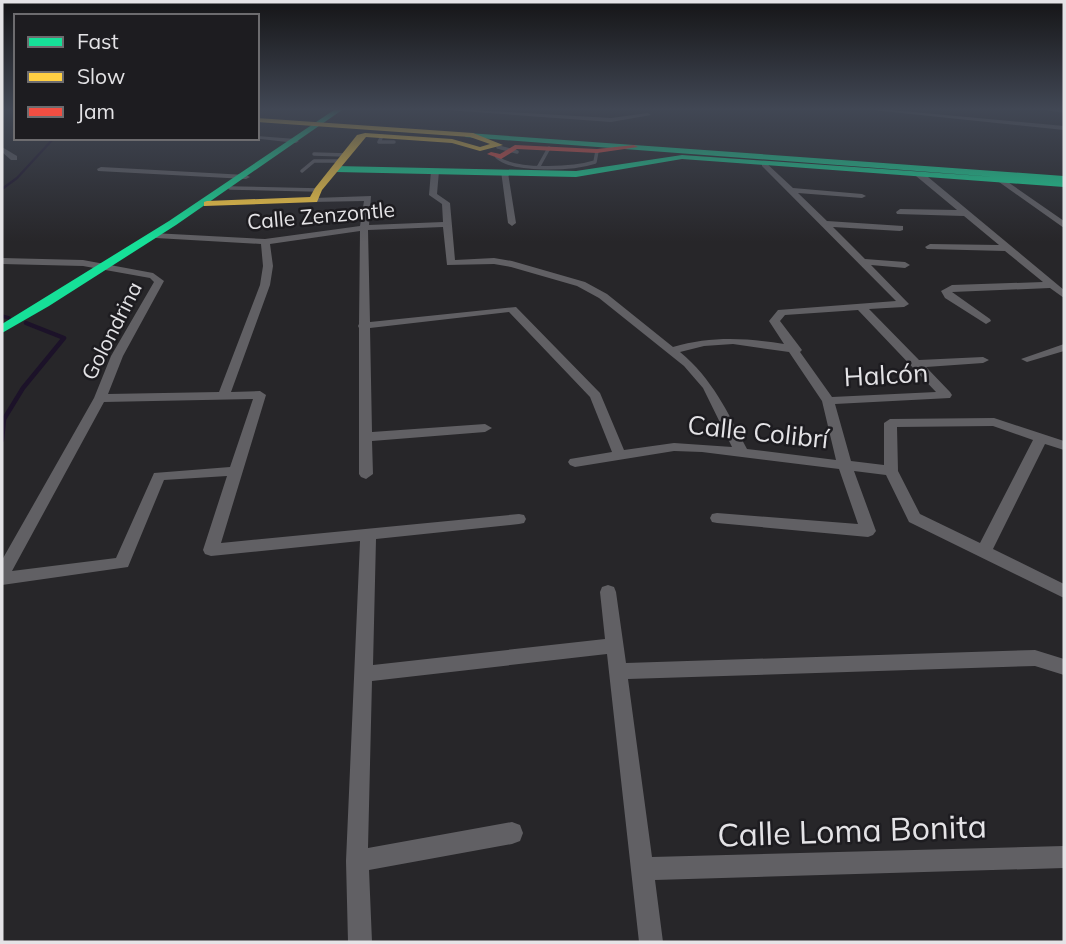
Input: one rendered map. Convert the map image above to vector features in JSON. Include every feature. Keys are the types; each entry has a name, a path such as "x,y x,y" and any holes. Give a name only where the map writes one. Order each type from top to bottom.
{"main road":[{"path":"2,329 106,268 205,205 278,154"},
{"path":"205,205 316,195 346,154"},
{"path":"729,154 1064,179"},
{"path":"845,154 1064,169"},
{"path":"341,161 435,171 592,172 682,157 1064,184"}],"street":[{"path":"9,154 14,158"},
{"path":"717,518 868,531 845,466 828,401 796,349 774,321 775,316 782,312 904,304 765,164"},
{"path":"101,169 246,177"},
{"path":"435,171 433,195 446,203 450,263 494,261 512,264 581,285 603,296 688,364 708,387 742,453"},
{"path":"504,173 512,223"},
{"path":"919,174 1064,295"},
{"path":"1002,180 1064,225"},
{"path":"792,190 862,196"},
{"path":"316,195 368,198 363,228 366,474"},
{"path":"900,212 965,213"},
{"name":"Calle Zenzontle","path":"156,235 265,242 363,228 448,224"},
{"path":"825,224 900,228"},
{"path":"223,397 265,285 268,267 265,242"},
{"path":"930,247 1006,248"},
{"path":"2,261 83,264 106,268"},
{"path":"865,262 905,265"},
{"name":"Golondrina","path":"2,576 100,398 117,356 159,281 153,276 106,268"},
{"path":"986,321 949,296 946,291 952,288 1052,285"},
{"path":"862,307 916,363 983,360"},
{"path":"363,326 512,309 596,396 620,456"},
{"path":"670,351 698,342 724,339 796,349"},
{"path":"1027,359 1064,347"},
{"name":"Halcón","path":"828,401 946,395 916,363"},
{"path":"100,398 260,395 211,550 519,519"},
{"path":"1064,446 995,422 890,423 891,471 914,518 1064,591"},
{"path":"365,437 485,428"},
{"path":"983,553 1041,438"},
{"name":"Calle Colibrí","path":"575,462 674,447 891,471"},
{"path":"2,576 122,563 159,476 237,471"},
{"path":"360,942 357,862 368,533"},
{"path":"608,592 651,942"},
{"path":"365,674 614,646"},
{"path":"618,671 1035,658 1063,665"},
{"path":"357,862 512,833"},
{"name":"Calle Loma Bonita","path":"641,869 1064,857"}],"lane":[{"path":"314,154 341,161"},
{"path":"505,154 507,165 539,166 590,165 596,154"},
{"path":"539,166 543,154"},
{"path":"302,171 314,161 341,161"},
{"path":"230,188 316,195"}],"waterway":[{"path":"2,189 17,178 39,154"},
{"path":"2,316 9,318"},
{"path":"2,440 4,419 23,388 64,338 26,323"}],"traffic: fast":[{"path":"2,329 88,277 275,154"},
{"path":"726,154 1064,179"},
{"path":"336,169 576,174 682,157 1064,184"}],"traffic: slow":[{"path":"207,204 314,200 318,190 346,154"}],"traffic: jam":[{"path":"491,154 501,157 505,154"}]}
